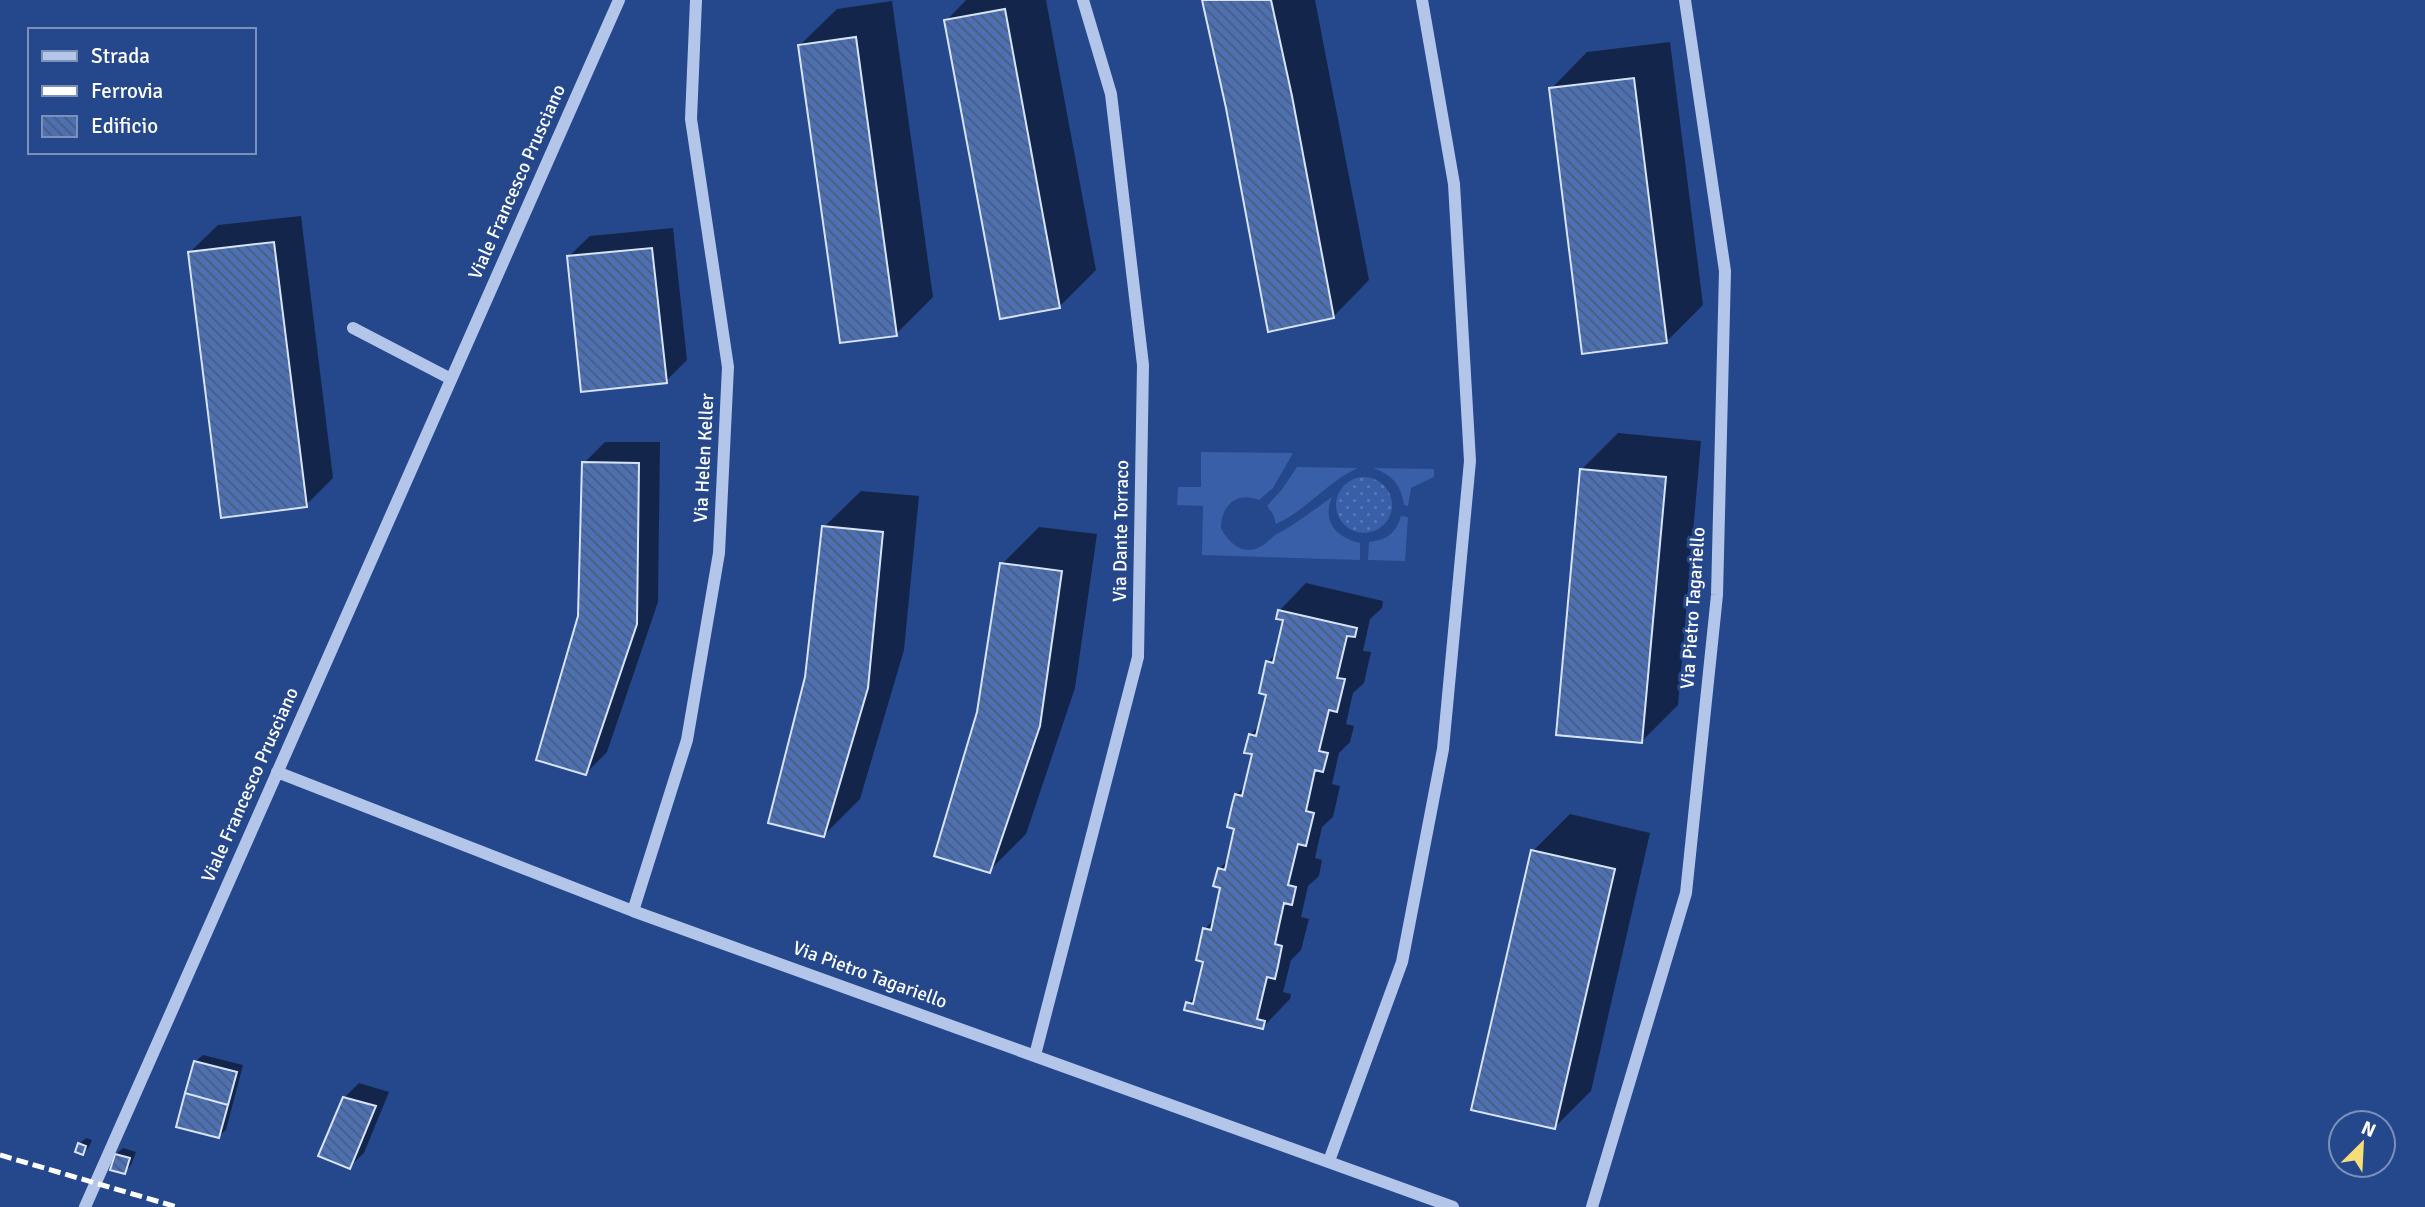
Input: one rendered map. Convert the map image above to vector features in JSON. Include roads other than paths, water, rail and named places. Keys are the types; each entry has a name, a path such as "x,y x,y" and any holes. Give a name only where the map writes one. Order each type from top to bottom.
{"street":[{"name":"Viale Francesco Prusciano","path":"85,1207 619,0"},
{"name":"Via Helen Keller","path":"633,911 687,740 719,553 728,367 691,119 696,0"},
{"name":"Via Dante Torraco","path":"1035,1055 1138,657 1143,365 1111,94 1083,0"},
{"path":"1329,1161 1402,962 1443,749 1470,461 1454,184 1422,0"},
{"name":"Via Pietro Tagariello","path":"1592,1207 1686,893 1717,595 1725,271 1685,0"},
{"path":"353,328 451,379"},
{"name":"Via Pietro Tagariello","path":"277,772 633,911 1453,1207"}],"railway":[{"path":"0,1155 177,1207"}]}
